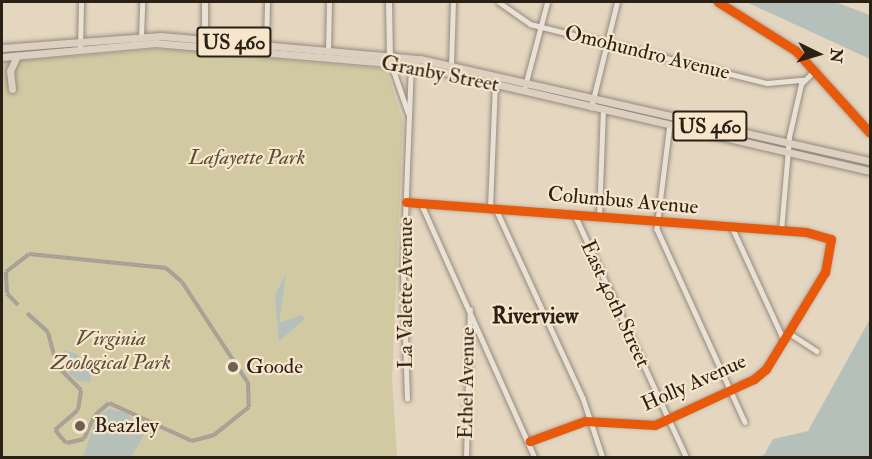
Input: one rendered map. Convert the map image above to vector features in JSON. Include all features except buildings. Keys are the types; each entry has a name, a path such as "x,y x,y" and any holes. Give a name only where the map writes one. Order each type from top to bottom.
{"main road":[{"name":"Granby Street","path":"2,57 141,40 328,53 451,66 525,88 603,107 870,161"},
{"name":"Granby Street","path":"2,48 80,47"},
{"path":"12,88 10,69 17,56"},
{"name":"Granby Street","path":"389,59 495,84 525,88"},
{"name":"Granby Street","path":"788,146 870,171"}],"street":[{"path":"80,47 81,2"},
{"path":"141,40 142,2"},
{"path":"205,2 205,43"},
{"path":"266,48 267,2"},
{"path":"328,53 329,2"},
{"path":"389,2 389,59"},
{"path":"451,66 453,2"},
{"name":"Omohundro Avenue","path":"499,2 517,19 540,27 781,85 803,80"},
{"path":"592,104 617,2"},
{"path":"718,2 776,35 816,69 870,133"},
{"path":"525,88 547,3"},
{"name":"La Valette Avenue","path":"389,59 409,114"},
{"name":"La Valette Avenue","path":"407,399 406,202 411,65"},
{"path":"782,231 788,146 803,80 816,69"},
{"path":"495,84 493,208 592,422 603,458"},
{"name":"East 40th Street","path":"599,217 603,107"},
{"path":"670,122 657,222 745,422"},
{"name":"Columbus Avenue","path":"406,202 824,234 833,243"},
{"path":"421,203 530,441 535,458"},
{"name":"East 40th Street","path":"575,215 687,458"},
{"path":"732,227 784,340"},
{"name":"Holly Avenue","path":"530,441 592,422 643,426 668,419 761,374 789,333 825,272 833,243"},
{"name":"Ethel Avenue","path":"466,458 470,310"},
{"path":"789,333 817,351"}],"green space":[{"path":"161,49 386,69 403,121 392,379 397,457 2,458 2,62"}],"shaded area":[{"path":"746,2 835,2 870,15 870,59"},
{"path":"286,274 279,323 301,315 305,319 279,341 275,295"},
{"path":"870,319 870,457 755,457 764,455 773,439 808,431"},
{"path":"65,350 77,354 91,371 90,382 78,381 61,368 59,357"},
{"path":"109,409 127,413 144,435 131,457 83,457 97,416"}],"railway":[{"path":"18,305 7,293 6,272 29,254 166,268 182,282 248,383 249,407 214,435 192,441 109,403 95,415 84,439 66,443 55,430 78,410 81,390 57,366 48,332 27,313"}],"cycle path":[{"path":"718,2 796,51 870,133"},
{"path":"406,202 806,232 831,239 825,272 766,369 754,379 655,425 585,421 530,441"}],"place":[{"name":"Goode","path":"233,367"},
{"name":"Beazley","path":"80,426"}],"district":[{"name":"Riverview","path":"535,317"}],"park label":[{"name":"Lafayette Park","path":"247,158"},
{"name":"Virginia Zoological Park","path":"111,351"}]}
